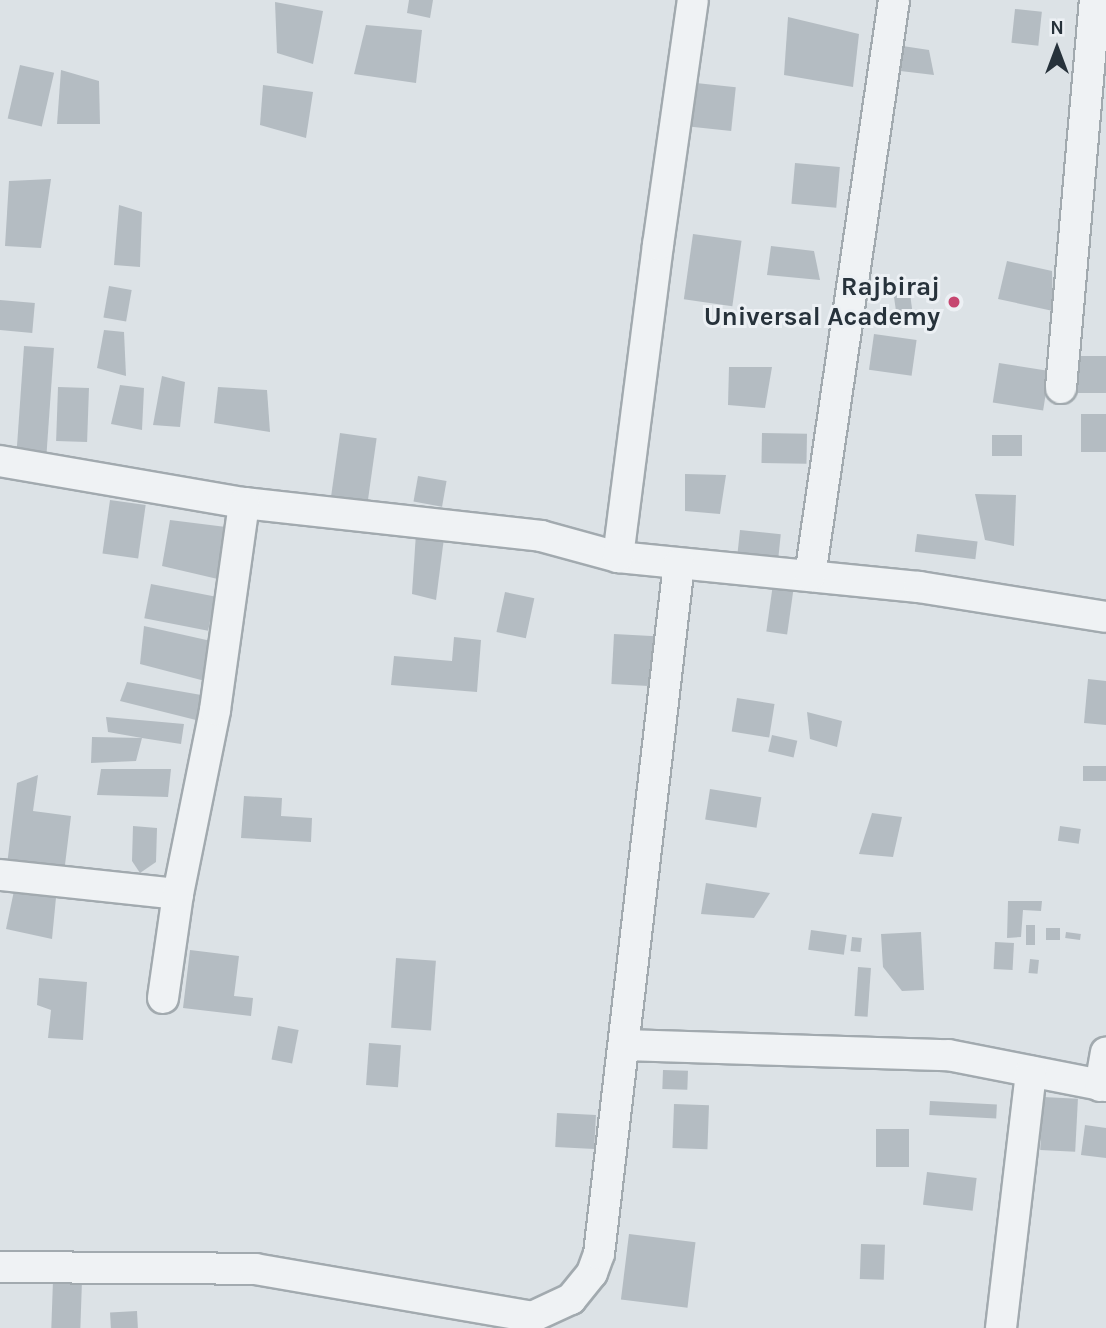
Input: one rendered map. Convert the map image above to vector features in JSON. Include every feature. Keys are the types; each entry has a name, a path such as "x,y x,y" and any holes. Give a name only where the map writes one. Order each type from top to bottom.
{"street":[{"path":"618,558 657,245 693,0"},
{"path":"810,576 894,0"},
{"path":"1061,388 1095,0"},
{"path":"0,461 244,503 541,536 618,558 919,587 1106,617"},
{"path":"163,999 178,894 215,710 244,503"},
{"path":"0,1267 255,1269 532,1317 549,1312 571,1299 592,1273 599,1254 679,564"},
{"path":"0,874 178,894"},
{"path":"624,1045 948,1055 1103,1086 1106,1053"},
{"path":"1001,1328 1031,1072"}],"building":[{"path":"409,0 433,0 430,18 407,13"},
{"path":"275,2 323,11 313,64 277,53"},
{"path":"1015,9 1042,12 1038,46 1011,43"},
{"path":"788,17 859,34 853,87 784,75"},
{"path":"366,25 422,30 416,83 354,74"},
{"path":"896,45 929,50 934,75 892,70"},
{"path":"20,65 54,73 42,126 8,119"},
{"path":"61,70 99,81 100,124 57,124"},
{"path":"696,83 736,87 731,131 691,127"},
{"path":"263,85 313,92 306,138 260,125"},
{"path":"795,163 840,167 836,208 791,204"},
{"path":"51,179 41,248 5,246 9,181"},
{"path":"119,205 142,212 140,267 114,265"},
{"path":"693,234 742,241 732,306 684,299"},
{"path":"771,246 814,251 820,280 767,275"},
{"path":"1007,261 1052,271 1053,311 998,299"},
{"path":"892,283 909,286 913,316 897,318"},
{"path":"109,286 132,290 126,322 103,318"},
{"path":"0,300 35,303 32,333 0,330"},
{"path":"104,330 124,332 126,376 97,368"},
{"path":"874,334 917,340 912,376 869,370"},
{"path":"24,346 54,348 47,454 17,452"},
{"path":"1078,356 1106,356 1106,393 1078,393"},
{"path":"999,363 1049,371 1043,410 993,403"},
{"path":"729,367 772,367 765,408 728,405"},
{"path":"162,376 185,382 180,427 153,425"},
{"path":"120,385 144,388 142,430 111,424"},
{"path":"58,387 89,388 87,442 56,441"},
{"path":"218,387 267,390 270,432 214,423"},
{"path":"1081,414 1106,414 1106,452 1081,452"},
{"path":"340,433 377,438 366,511 330,506"},
{"path":"762,433 807,434 806,464 761,463"},
{"path":"992,435 1022,435 1022,456 992,456"},
{"path":"685,474 726,475 720,514 685,511"},
{"path":"418,476 447,481 442,507 413,502"},
{"path":"975,494 1016,495 1014,546 985,540"},
{"path":"110,500 146,505 138,558 102,553"},
{"path":"170,520 226,527 222,580 162,566"},
{"path":"740,530 781,534 778,563 737,559"},
{"path":"416,533 444,538 436,600 412,594"},
{"path":"917,534 978,541 975,559 915,552"},
{"path":"151,584 215,596 208,631 144,618"},
{"path":"773,584 794,587 787,634 766,632"},
{"path":"505,592 534,598 526,638 496,632"},
{"path":"144,626 211,641 205,681 140,664"},
{"path":"614,634 656,636 653,686 611,684"},
{"path":"454,637 481,640 477,692 391,685 394,656 452,661"},
{"path":"1088,679 1106,681 1106,725 1084,723"},
{"path":"127,682 207,696 204,722 120,701"},
{"path":"737,698 775,704 769,738 732,732"},
{"path":"807,712 842,721 837,747 810,739"},
{"path":"106,717 184,724 181,744 108,732"},
{"path":"772,735 797,741 794,757 768,752"},
{"path":"92,737 142,738 136,761 91,763"},
{"path":"1083,766 1106,766 1106,781 1083,781"},
{"path":"101,769 171,769 168,797 97,795"},
{"path":"38,775 33,811 71,816 64,873 7,865 17,783"},
{"path":"710,789 761,797 757,828 705,820"},
{"path":"244,796 282,798 281,816 312,818 311,842 241,838"},
{"path":"872,813 902,817 893,857 859,854"},
{"path":"133,826 157,828 156,862 140,873 132,861"},
{"path":"1060,826 1081,829 1079,844 1058,841"},
{"path":"706,883 770,893 754,918 701,914"},
{"path":"15,886 57,887 52,939 6,929"},
{"path":"1008,901 1042,901 1041,911 1023,910 1021,937 1007,938"},
{"path":"1026,925 1035,925 1035,945 1026,945"},
{"path":"1046,928 1060,928 1060,940 1046,940"},
{"path":"811,930 847,935 844,955 808,950"},
{"path":"921,932 924,990 902,991 883,967 881,934"},
{"path":"1066,932 1081,934 1080,940 1065,938"},
{"path":"852,937 862,938 860,952 851,951"},
{"path":"995,942 1014,943 1013,970 994,969"},
{"path":"190,950 239,956 234,996 253,998 251,1016 183,1008"},
{"path":"396,958 436,961 431,1031 391,1028"},
{"path":"1030,959 1039,960 1037,974 1029,973"},
{"path":"858,967 871,968 868,1017 855,1016"},
{"path":"39,978 87,982 83,1040 48,1038 51,1010 37,1005"},
{"path":"278,1026 299,1030 292,1063 272,1059"},
{"path":"369,1043 401,1045 398,1087 366,1085"},
{"path":"663,1070 688,1071 687,1090 662,1089"},
{"path":"1043,1097 1078,1099 1075,1152 1040,1150"},
{"path":"930,1101 997,1105 996,1118 929,1115"},
{"path":"674,1104 709,1105 707,1149 672,1148"},
{"path":"557,1113 596,1115 594,1149 555,1147"},
{"path":"1085,1125 1106,1128 1106,1158 1081,1155"},
{"path":"876,1129 909,1129 909,1167 876,1167"},
{"path":"927,1172 977,1178 973,1211 923,1205"},
{"path":"629,1234 696,1242 687,1308 621,1300"},
{"path":"861,1244 885,1245 884,1280 860,1279"},
{"path":"53,1280 82,1281 80,1328 51,1328"},
{"path":"137,1311 138,1328 111,1328 110,1312"}],"place":[{"name":"Rajbiraj Universal Academy","path":"954,302"}]}
